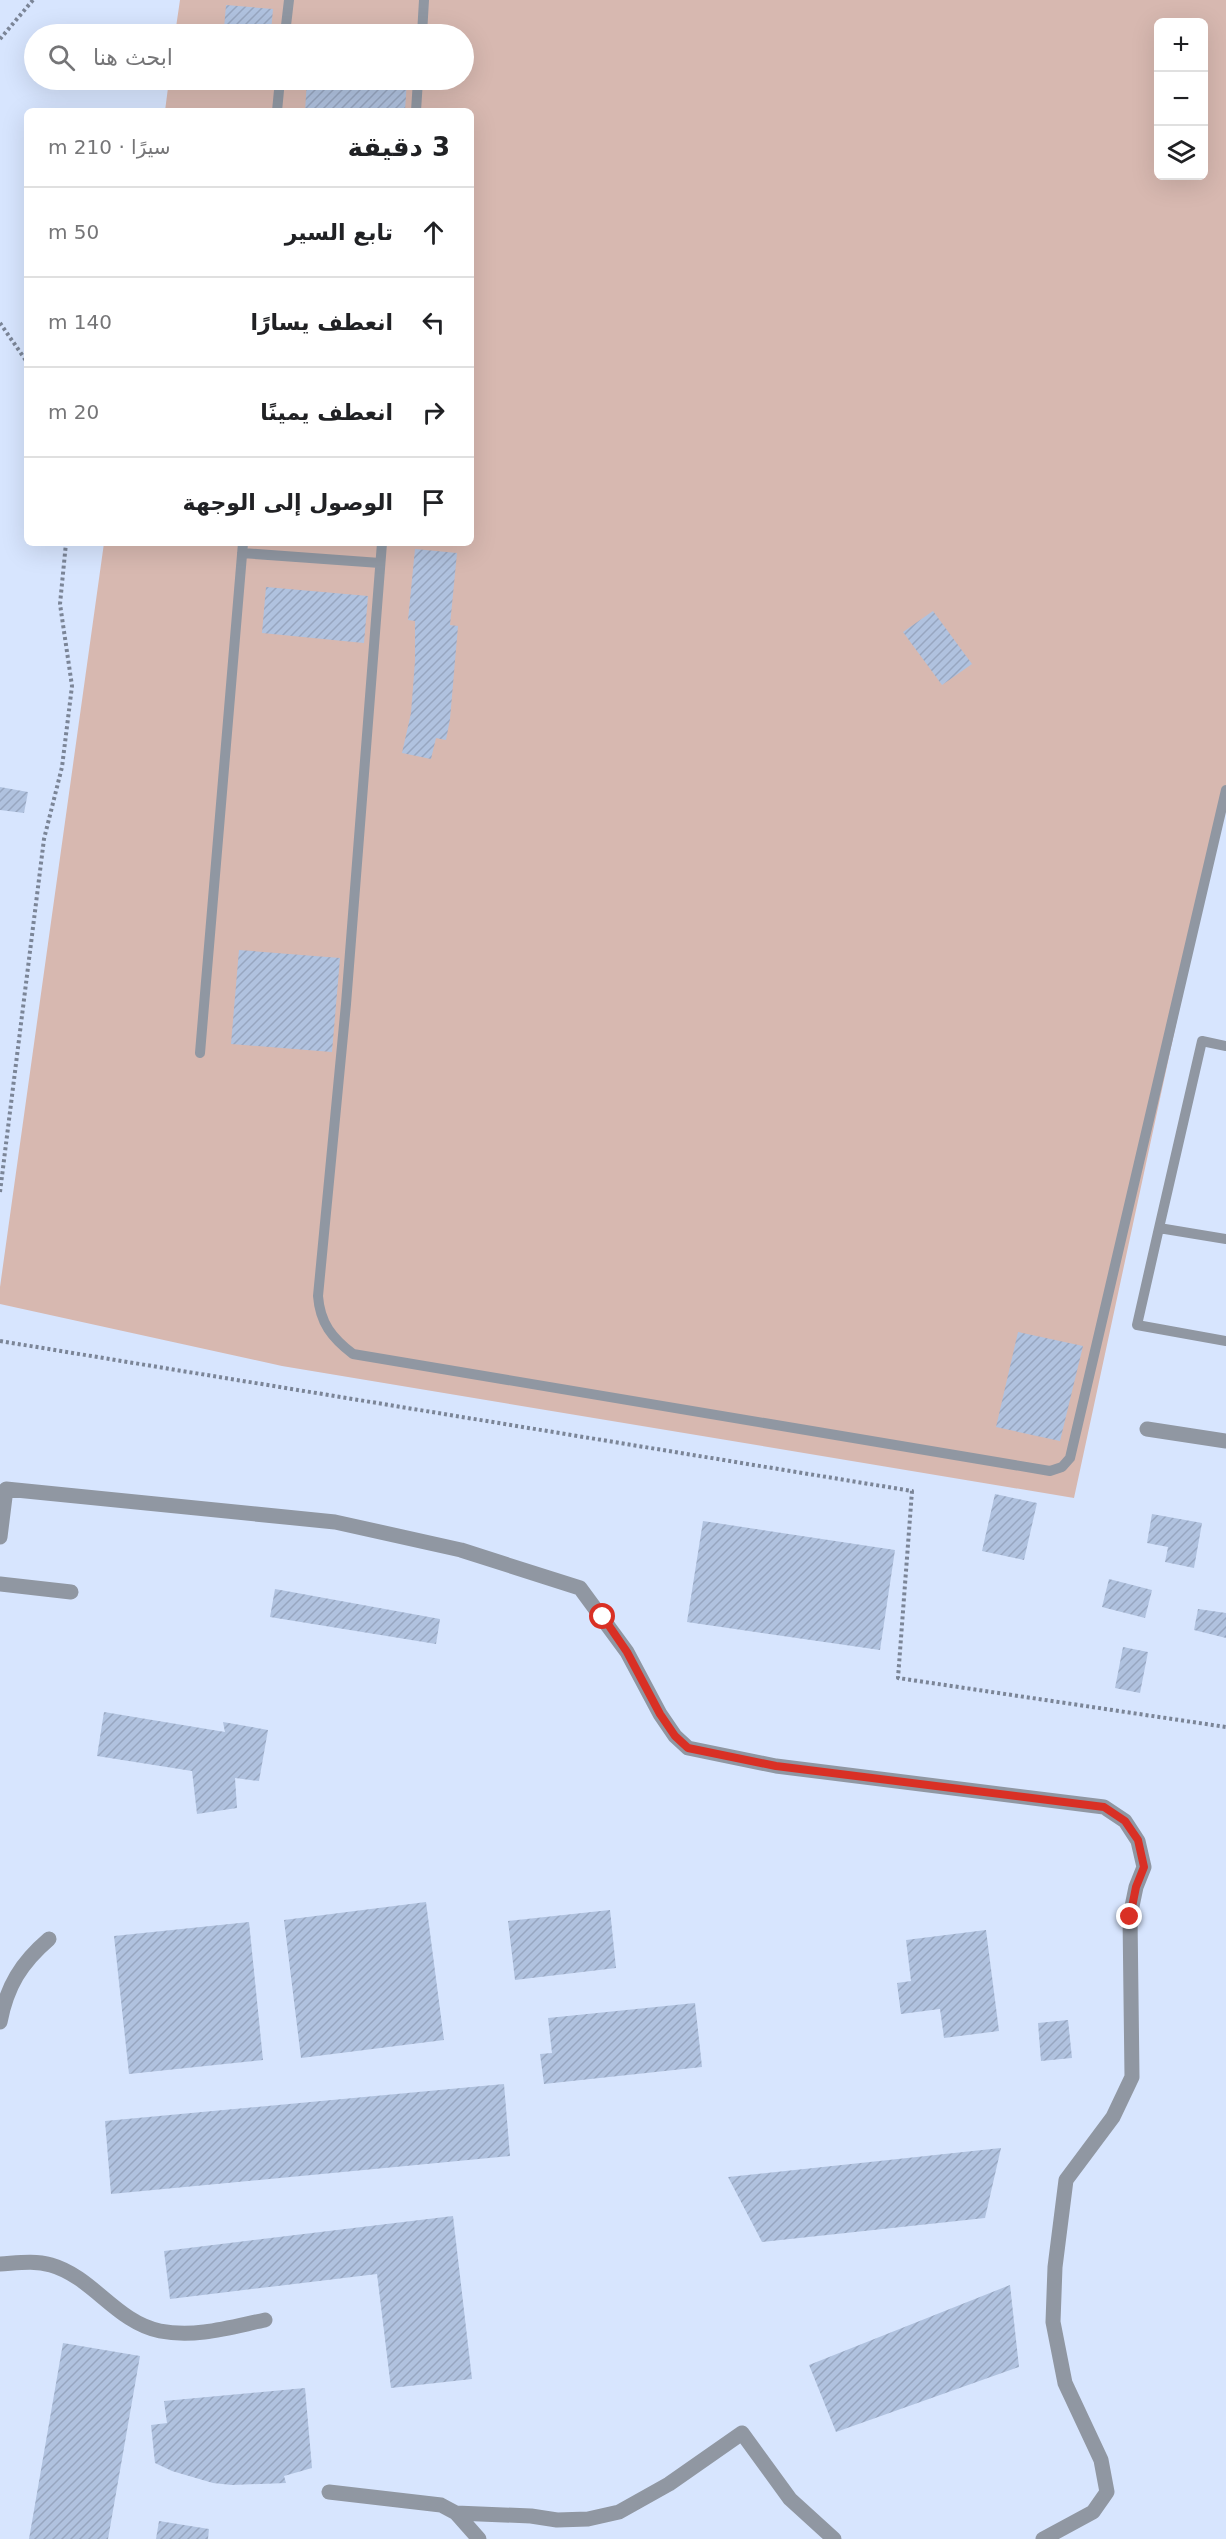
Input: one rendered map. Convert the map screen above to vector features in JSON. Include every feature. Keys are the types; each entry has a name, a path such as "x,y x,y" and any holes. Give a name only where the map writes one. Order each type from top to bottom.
{"street":[{"path":"1148,1430 1226,1441"},
{"path":"0,1537 6,1489 335,1522 461,1550 580,1588 627,1652 660,1714 675,1736 688,1748 776,1766 1104,1807 1125,1821 1138,1840 1144,1867 1136,1887 1130,1917 1132,2077 1113,2117 1066,2180 1055,2267 1053,2322 1065,2383 1101,2460 1107,2492 1094,2512 1043,2539"},
{"path":"0,1584 71,1592"},
{"path":"0,2022 5,1995 29,1956 49,1939"},
{"path":"0,2264 35,2262 58,2267 74,2274 128,2318 159,2331 196,2334 265,2320"},
{"path":"456,2513 531,2516 557,2520 588,2518 620,2512 669,2484 742,2433 790,2499 834,2539"},
{"path":"329,2492 441,2505 456,2513 479,2539"}],"lane":[{"path":"286,24 289,0"},
{"path":"423,24 424,0"},
{"path":"277,108 279,90"},
{"path":"416,108 417,90"},
{"path":"382,546 346,1004 318,1296 319,1309 329,1332 354,1354 1050,1471 1062,1467 1070,1458 1226,790"},
{"path":"200,1053 243,548 380,563"},
{"path":"1226,1046 1202,1041 1137,1325 1226,1341"},
{"path":"1159,1228 1226,1239"}],"path":[{"path":"0,39 33,0"},
{"path":"0,323 24,358"},
{"path":"0,1192 44,839 62,767 72,687 60,604 66,546"},
{"path":"0,1341 912,1491 898,1678 1226,1727"}],"shaded area":[{"path":"180,0 1226,0 1226,792 1074,1498 282,1366 0,1304 0,1287 104,546 474,546 474,108 165,108 168,90 474,90 474,24 176,24"}],"building":[{"path":"226,5 273,9 272,24 224,24"},
{"path":"306,90 406,90 405,108 305,108"},
{"path":"415,549 457,553 450,625 458,626 450,719 446,740 436,738 431,759 402,753 411,713 415,661 415,621 408,620"},
{"path":"266,587 368,596 364,643 262,633"},
{"path":"933,611 972,664 942,685 903,632"},
{"path":"0,787 28,792 24,813 0,810"},
{"path":"239,950 340,958 332,1052 231,1044"},
{"path":"1018,1332 1083,1346 1060,1441 996,1427"},
{"path":"995,1494 1037,1503 1024,1560 982,1551"},
{"path":"1152,1514 1202,1523 1194,1568 1165,1562 1168,1547 1147,1543"},
{"path":"703,1521 895,1550 880,1650 687,1622"},
{"path":"1109,1579 1152,1590 1145,1618 1102,1607"},
{"path":"275,1589 440,1619 436,1644 270,1617"},
{"path":"1198,1609 1226,1613 1226,1638 1194,1630"},
{"path":"1123,1647 1148,1652 1140,1693 1115,1688"},
{"path":"104,1712 225,1732 223,1722 268,1730 259,1781 235,1778 237,1808 197,1814 192,1771 97,1756"},
{"path":"426,1902 444,2040 301,2058 284,1920"},
{"path":"610,1910 616,1968 515,1980 508,1921"},
{"path":"249,1922 263,2060 129,2074 114,1936"},
{"path":"986,1930 999,2031 944,2038 940,2009 901,2014 897,1983 911,1981 906,1940"},
{"path":"695,2003 702,2067 544,2084 540,2054 552,2053 548,2018"},
{"path":"1068,2020 1072,2058 1041,2061 1038,2023"},
{"path":"504,2084 510,2156 111,2194 105,2121"},
{"path":"1001,2148 985,2218 762,2242 728,2177"},
{"path":"453,2216 472,2379 391,2388 377,2274 170,2299 164,2251"},
{"path":"1010,2285 1019,2367 836,2432 809,2365"},
{"path":"63,2343 140,2356 108,2539 29,2539"},
{"path":"305,2388 312,2468 284,2476 286,2483 232,2485 213,2483 172,2471 155,2463 151,2425 167,2423 164,2401"},
{"path":"159,2521 209,2529 208,2539 156,2539"}],"route":[{"path":"603,1617 627,1652 660,1714 675,1736 688,1748 776,1766 1104,1807 1125,1821 1138,1840 1144,1867 1136,1887 1130,1917"}]}
